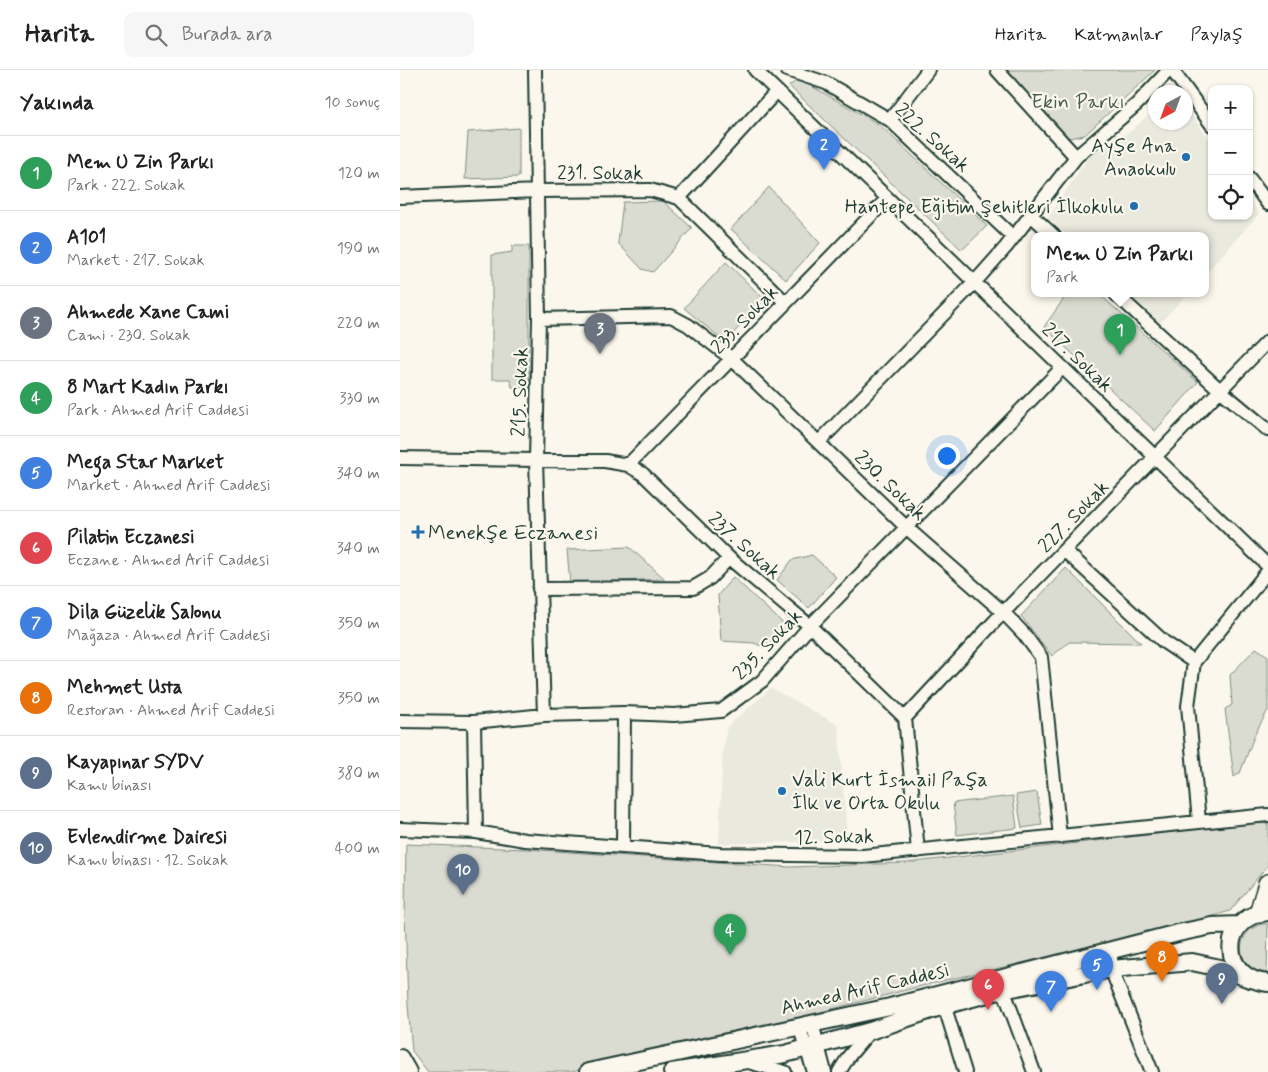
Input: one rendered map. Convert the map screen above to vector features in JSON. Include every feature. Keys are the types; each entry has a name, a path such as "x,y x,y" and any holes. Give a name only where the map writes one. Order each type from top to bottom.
{"highway":[{"path":"1263,913 1268,884"}],"main road":[{"path":"1261,984 1236,966 1232,956 1233,935 1239,925 1251,915 1263,913"},
{"name":"Ahmed Arif Caddesi","path":"588,1072 805,1024 942,1000 1002,984 1111,949 1196,929 1239,925"},
{"name":"Ahmed Arif Caddesi","path":"1002,984 1111,969 1192,962 1220,968 1261,984"},
{"name":"Ahmed Arif Caddesi","path":"678,1071 814,1047 870,1031 942,1000"},
{"path":"400,1058 408,1072"}],"street":[{"name":"215. Sokak","path":"535,70 539,319 536,460 538,589 544,715"},
{"name":"217. Sokak","path":"755,70 1268,566"},
{"name":"222. Sokak","path":"788,70 826,83 890,120 1013,237"},
{"path":"890,120 928,70"},
{"path":"997,70 1076,157"},
{"path":"819,442 974,283 1031,215 1076,157 1137,104 1171,70 1208,120"},
{"path":"679,198 776,92"},
{"path":"1253,183 1268,204"},
{"name":"231. Sokak","path":"400,197 537,191 650,190 679,198 786,303"},
{"name":"233. Sokak","path":"628,465 887,199"},
{"path":"1031,215 1050,232"},
{"path":"1119,297 1221,391 1268,430"},
{"name":"230. Sokak","path":"539,319 671,316 688,325 732,359 907,528 1004,613 1041,657 1060,837"},
{"name":"227. Sokak","path":"905,718 1004,613 1268,341"},
{"name":"235. Sokak","path":"400,721 474,722 544,715 624,713 674,715 721,711 762,681 810,626 1062,368"},
{"name":"237. Sokak","path":"400,458 596,460 628,465 643,474 729,558 810,626 897,707 905,718"},
{"path":"1064,551 1164,642 1194,662"},
{"path":"538,589 693,588 710,578 729,558"},
{"path":"1199,821 1188,706 1194,662 1268,571"},
{"path":"623,847 624,713"},
{"path":"905,718 918,851"},
{"path":"474,722 476,832"},
{"name":"12. Sokak","path":"400,829 476,832 525,840 623,847 782,856 863,856 1268,815"},
{"path":"1111,949 1111,969 1152,1072"},
{"path":"1002,984 1034,1072"},
{"path":"942,1000 965,1072"},
{"path":"805,1024 825,1072"},
{"path":"839,1072 849,1056 870,1031"},
{"path":"814,1047 814,1072"},
{"path":"743,1060 785,1072"}],"shaded area":[{"name":"Hantepe Eğitim Şehitleri İlkokulu","path":"1148,115 1148,130 1193,130 1193,117 1208,138 1208,220 1253,220 1253,204 1259,214 1209,270 1209,232 1064,232 1048,218 1090,155 1132,130"},
{"path":"1132,297 1184,297 1160,323"},
{"name":"Vali Kurt İsmail Paşa İlk ve Orta Okulu","path":"771,688 838,725 847,835 829,841 719,844 723,747 727,727"}],"green space":[{"name":"Ekin Parkı","path":"1007,70 1155,70 1085,135 1069,138"},
{"path":"799,79 880,125 987,226 962,250 789,86"},
{"path":"519,128 519,177 465,179 468,132"},
{"path":"769,187 820,243 786,280 731,229"},
{"path":"663,201 692,228 653,272 642,269 618,243 623,202"},
{"path":"512,246 529,246 529,388 512,387 510,379 492,379 492,255 512,252"},
{"path":"726,262 765,300 725,342 684,308"},
{"path":"1065,297 1102,297 1198,382 1155,431 1044,327"},
{"path":"629,547 665,579 570,583 567,550"},
{"path":"812,555 836,577 809,608 777,580 792,560"},
{"path":"1066,568 1141,643 1069,642 1052,656 1021,616"},
{"path":"733,577 788,628 769,649 754,643 721,641 718,595"},
{"path":"1256,648 1268,656 1268,710 1255,734 1240,773 1234,777 1225,709 1232,705 1230,675"},
{"path":"1037,792 1042,825 1022,828 1016,795"},
{"path":"1013,796 1017,828 957,835 953,803"},
{"path":"1250,823 1268,824 1268,865 1230,911 1177,927 930,984 640,1058 571,1072 428,1072 412,1051 408,1005 405,911 406,844 525,849 790,867 906,863"},
{"path":"1261,924 1268,924 1267,973 1249,965 1244,959 1242,951 1242,943 1245,936"}],"place":[{"name":"Ayşe Ana Anaokulu","path":"1186,157"},
{"name":"A101","path":"824,170"},
{"name":"Hantepe Eğitim Şehitleri İlkokulu","path":"1134,206"},
{"name":"Ahmede Xane Cami","path":"600,354"},
{"name":"Mem U Zin Parkı","path":"1120,355"},
{"name":"Menekşe Eczanesi","path":"418,532"},
{"name":"Vali Kurt İsmail Paşa İlk ve Orta Okulu","path":"782,791"},
{"name":"Evlendirme Dairesi","path":"463,895"},
{"name":"8 Mart Kadın Parkı","path":"730,955"},
{"name":"Mehmet Usta","path":"1162,982"},
{"name":"Mega Star Market","path":"1097,990"},
{"name":"Kayapınar SYDV","path":"1222,1004"},
{"name":"Pilatin Eczanesi","path":"988,1010"},
{"name":"Dila Güzelik Salonu","path":"1051,1012"}]}
